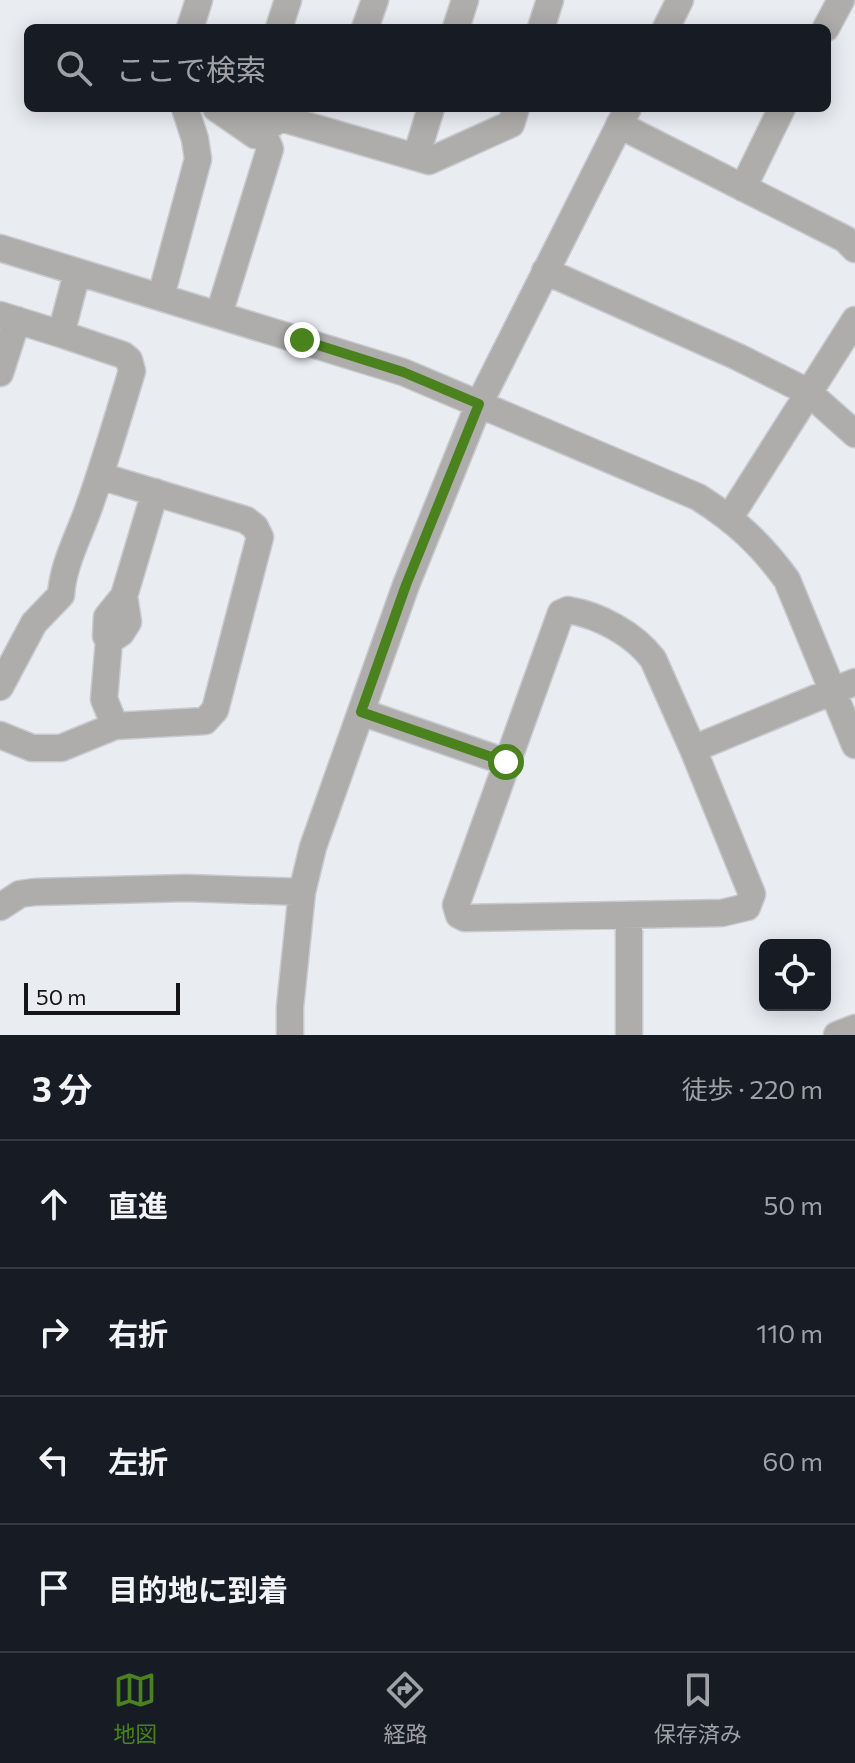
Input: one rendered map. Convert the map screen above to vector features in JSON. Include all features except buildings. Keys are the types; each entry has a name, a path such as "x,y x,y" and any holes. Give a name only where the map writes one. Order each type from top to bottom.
{"street":[{"path":"191,24 199,0"},
{"path":"280,24 288,0"},
{"path":"366,24 375,0"},
{"path":"457,24 465,0"},
{"path":"542,24 550,0"},
{"path":"668,24 680,0"},
{"path":"828,24 841,0"},
{"path":"161,296 198,159 186,112"},
{"path":"222,112 255,135 260,119"},
{"path":"416,157 430,112"},
{"path":"260,119 334,120 429,161 511,124 515,112"},
{"path":"743,188 780,112"},
{"path":"290,1035 302,892 313,847 406,585 479,404 624,116 743,188 845,239 855,249"},
{"path":"219,314 270,149 260,119"},
{"path":"0,248 403,372 698,497 730,517 770,557 787,580 844,687 855,745"},
{"path":"545,271 738,357 808,392 855,434"},
{"path":"61,334 77,273"},
{"path":"0,373 8,317 123,355 129,360 132,371 79,537 62,573 61,595 34,623 0,687"},
{"path":"730,517 855,320"},
{"path":"0,735 32,748 61,748 115,726 205,721 215,710 260,537 255,527 246,520 100,476"},
{"path":"115,726 104,699 109,641 121,633 128,622 124,596 155,492"},
{"path":"568,610 621,630 653,659 752,894 751,902 747,907 722,913 465,918 459,915 456,905 506,762 561,613 568,610"},
{"path":"693,749 844,687"},
{"path":"361,712 506,762"},
{"path":"0,907 20,894 35,892 187,888 302,892"},
{"path":"629,916 629,1035"},
{"path":"837,1035 855,1028"}],"route":[{"path":"302,340 403,372 479,404 406,585 361,712 506,762"}]}
